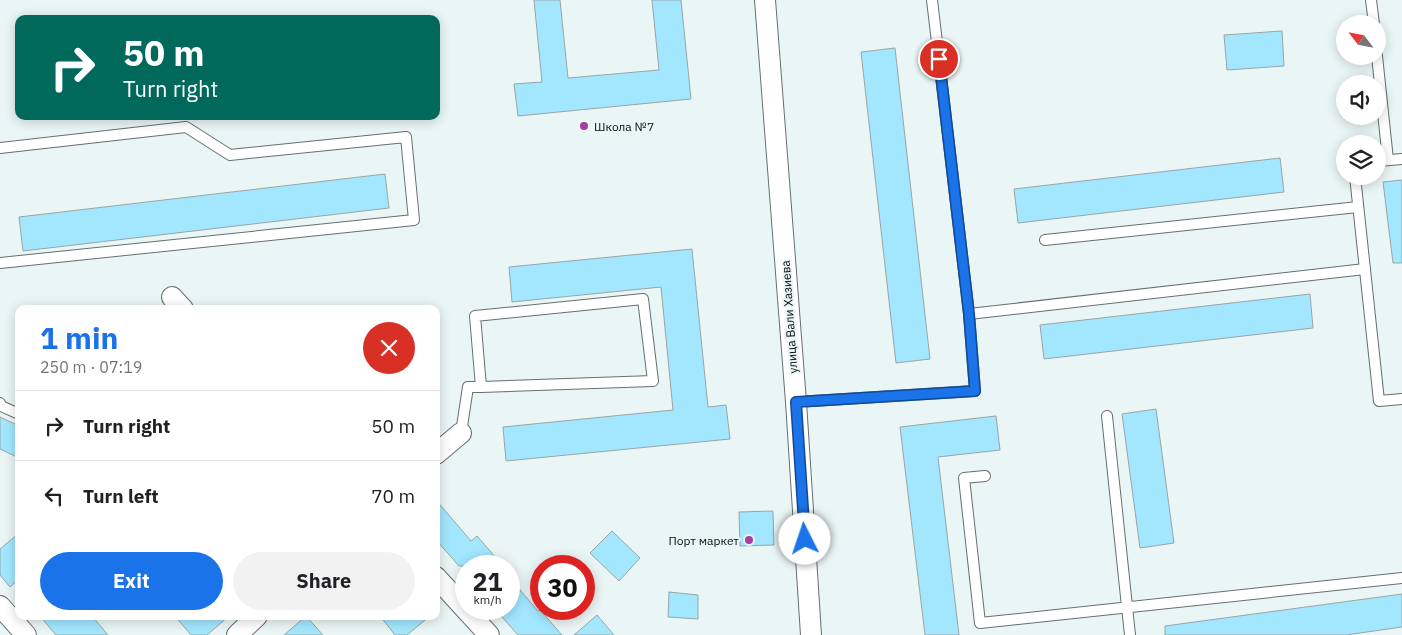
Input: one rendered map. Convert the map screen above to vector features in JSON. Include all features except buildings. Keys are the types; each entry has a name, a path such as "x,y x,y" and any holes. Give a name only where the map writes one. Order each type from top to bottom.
{"street":[{"name":"улица Вали Хазиева","path":"765,0 796,402 811,635"},
{"path":"440,451 461,433"},
{"path":"440,581 489,635"},
{"path":"0,606 26,635"}],"lane":[{"path":"796,402 975,391 969,314 932,0"},
{"path":"1372,0 1373,15"},
{"path":"1378,65 1388,160 1402,159"},
{"path":"0,148 186,127 230,155 406,137 414,220 0,263"},
{"path":"1356,185 1379,401 1402,399"},
{"path":"1045,240 1358,206"},
{"path":"969,314 1365,269"},
{"path":"461,433 468,387 481,387 653,381 642,299 475,316 481,387"},
{"path":"0,403 1,406 15,412"},
{"path":"1107,416 1130,635"},
{"path":"985,476 964,478 980,623 1402,578"}],"place":[{"name":"Школа №7","path":"584,126"},
{"name":"Порт маркет","path":"749,540"}],"route":[{"path":"805,539 796,402 975,391 969,314 939,59"}]}
